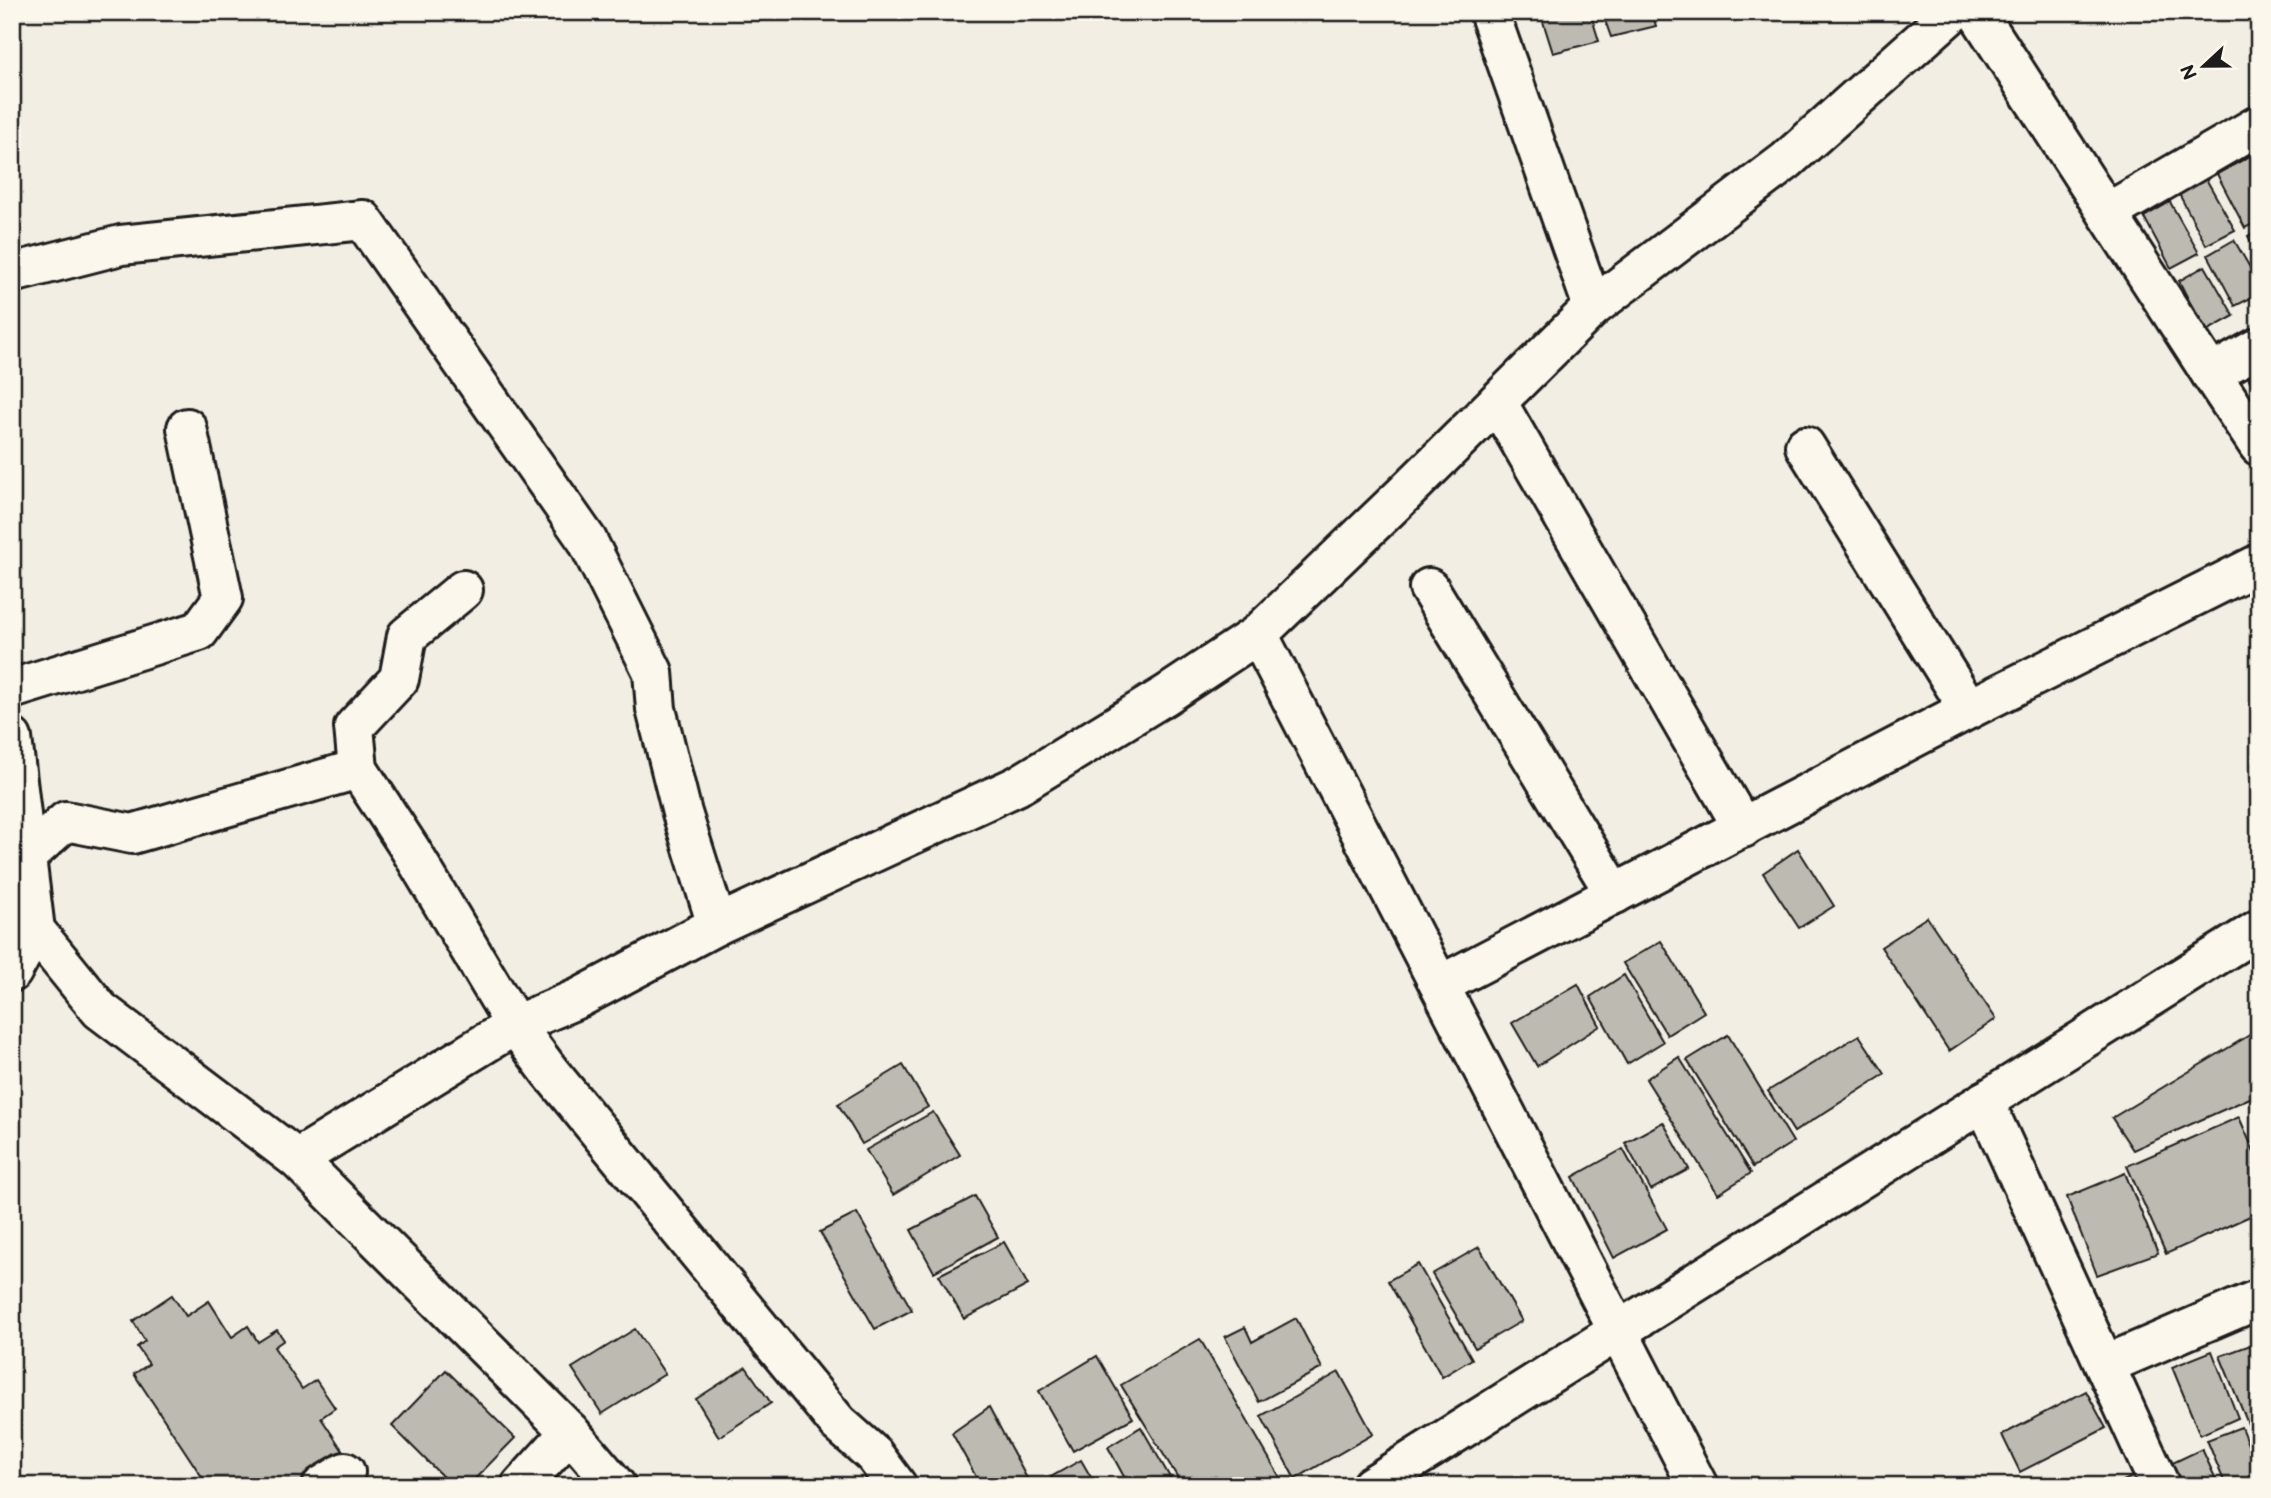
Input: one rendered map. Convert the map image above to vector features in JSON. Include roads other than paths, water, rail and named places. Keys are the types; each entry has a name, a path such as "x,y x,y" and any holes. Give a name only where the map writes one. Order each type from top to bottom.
{"street":[{"path":"1489,12 1593,307"},
{"path":"297,1159 514,1025 579,998 718,925 1017,786 1166,695 1258,634 1593,307 1786,161 1953,12"},
{"path":"1977,12 2259,446"},
{"path":"2107,213 2259,125"},
{"path":"12,272 121,245 363,220 587,540 653,672 656,709 682,813 718,925"},
{"path":"2211,374 2259,347"},
{"path":"1497,402 1742,828"},
{"path":"12,689 199,631 223,598 187,428"},
{"path":"1805,446 1969,709"},
{"path":"1440,985 1969,709 2259,564"},
{"path":"1429,587 1615,894"},
{"path":"463,590 407,636 399,679 354,727 358,769 410,849 514,1025 838,1423 874,1455 897,1486"},
{"path":"1258,634 1698,1486"},
{"path":"12,738 36,930 100,1010 297,1159 570,1432 616,1486"},
{"path":"26,857 66,821 132,834 358,769"},
{"path":"1371,1486 2259,929"},
{"path":"12,972 36,930"},
{"path":"1984,1101 2160,1486"},
{"path":"2105,1365 2259,1299"},
{"path":"521,1486 570,1432"}]}
